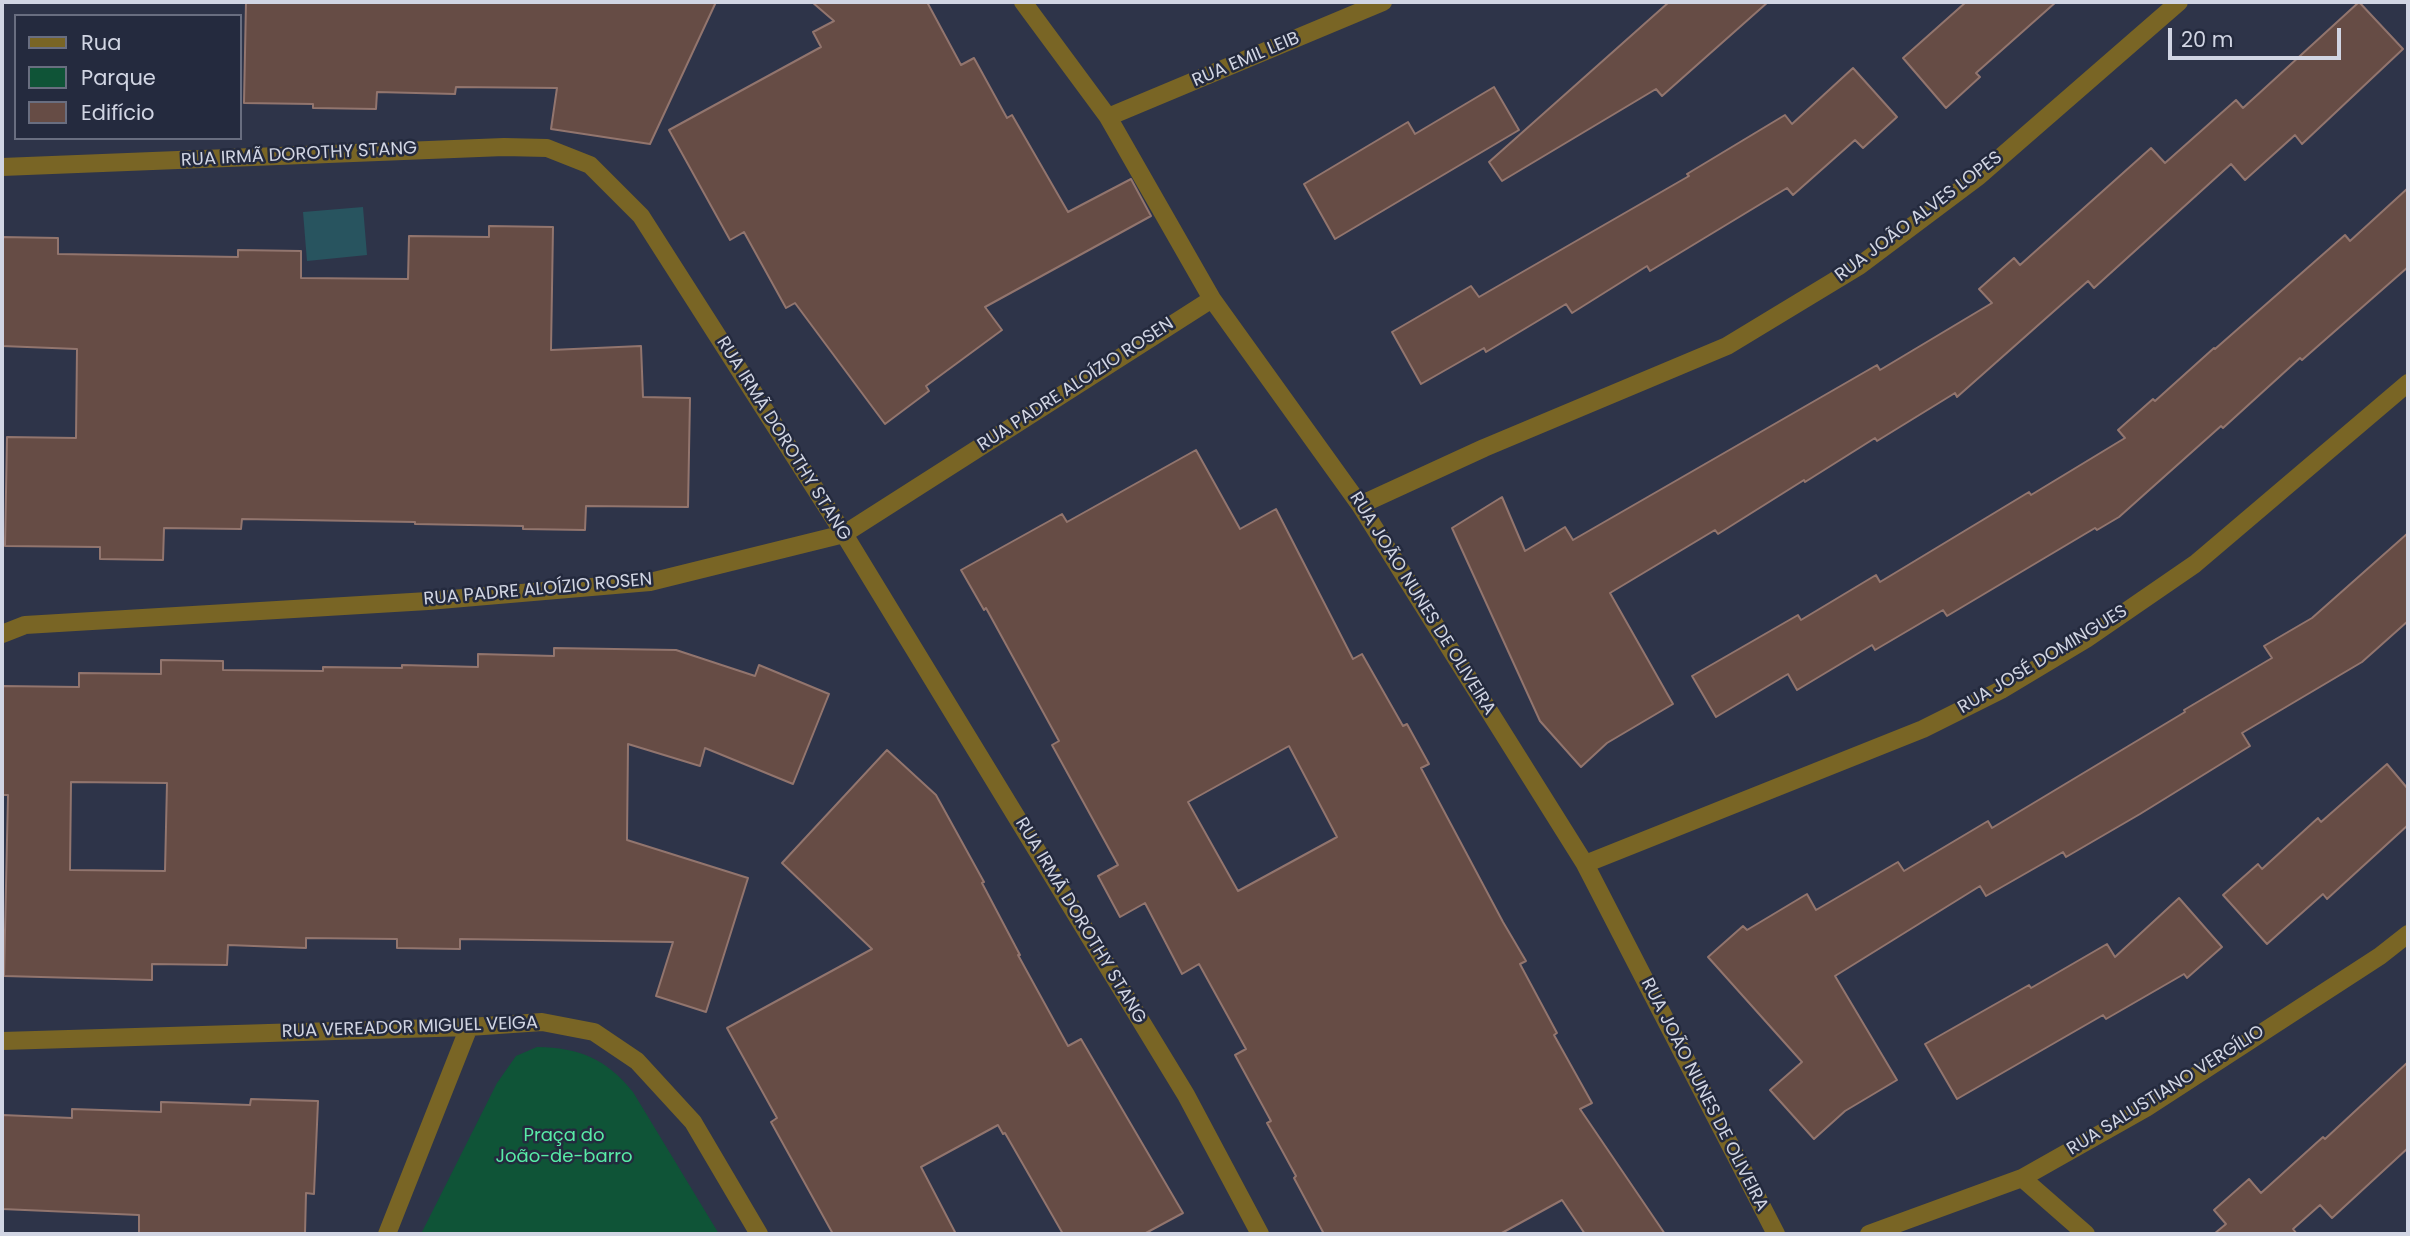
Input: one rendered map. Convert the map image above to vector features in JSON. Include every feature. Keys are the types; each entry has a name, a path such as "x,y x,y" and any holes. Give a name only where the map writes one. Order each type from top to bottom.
{"street":[{"name":"RUA JOÃO NUNES DE OLIVEIRA","path":"1023,2 1108,117 1212,299 1360,505 1585,864 1776,1234"},
{"name":"RUA EMIL LEIB","path":"1108,117 1383,2"},
{"name":"RUA JOÃO ALVES LOPES","path":"1360,505 1484,448 1727,346 1859,267 1979,176 2179,2"},
{"name":"RUA IRMÃ DOROTHY STANG","path":"2,167 504,147 547,148 590,164 641,216 844,534 1186,1094 1260,1234"},
{"name":"RUA PADRE ALOÍZIO ROSEN","path":"2,634 25,625 428,601 650,582 844,534 1212,299"},
{"name":"RUA JOSÉ DOMINGUES","path":"1585,864 1923,729 2001,690 2086,639 2195,564 2408,383"},
{"name":"RUA SALUSTIANO VERGÍLIO","path":"1869,1234 2022,1178 2146,1108 2380,956 2408,934"},
{"name":"RUA VEREADOR MIGUEL VEIGA","path":"2,1041 469,1027 542,1022 594,1032 637,1060 693,1122 759,1234"},
{"path":"387,1234 469,1027"},
{"path":"2022,1178 2086,1234"}],"green space":[{"name":"Praça do João-de-barro","path":"537,1047 566,1050 591,1057 623,1080 633,1092 719,1234 421,1234 497,1083 516,1056"}],"shaded area":[{"path":"363,207 367,255 307,261 303,212"}],"building":[{"path":"246,2 716,2 650,144 551,129 557,88 456,87 455,94 377,92 376,109 313,108 313,104 244,103"},
{"path":"812,2 927,2 961,65 974,58 1007,118 1012,115 1068,212 1131,179 1151,216 985,307 1002,330 926,386 929,391 885,424 795,303 786,308 744,232 730,240 669,130 821,47 813,32 834,21"},
{"path":"1669,2 1768,2 1662,96 1656,89 1502,181 1489,162"},
{"path":"1966,2 2056,2 1976,73 1980,77 1946,108 1903,58"},
{"path":"2359,2 2403,49 2302,144 2295,135 2245,180 2231,164 2094,288 2088,281 1957,397 1955,393 1877,441 1875,438 1718,534 1715,530 1610,593 1673,704 1607,743 1581,767 1540,721 1452,528 1502,497 1525,551 1565,527 1573,540 1877,365 1880,370 1992,303 1979,289 2014,258 2020,265 2151,148 2165,163 2236,100 2243,108"},
{"path":"1853,68 1897,117 1863,148 1855,140 1793,195 1787,188 1650,271 1647,266 1572,313 1566,304 1486,352 1484,348 1421,384 1392,332 1471,286 1479,297 1689,176 1687,174 1785,115 1792,124"},
{"path":"1494,87 1519,130 1335,239 1304,184 1408,122 1415,134"},
{"path":"2408,188 2408,267 2119,517 2097,530 2095,528 1947,616 1943,610 1875,650 1872,645 1797,690 1788,674 1716,717 1692,676 1798,615 1801,620 1876,575 1880,582 2125,438 2118,430 2153,399 2155,401 2345,235 2350,241"},
{"path":"489,226 553,227 551,350 641,346 643,397 690,398 688,507 586,506 585,530 415,522 242,519 241,529 164,528 163,560 100,559 100,547 5,546 7,437 76,438 77,349 2,346 2,237 58,238 58,254 238,257 238,250 301,251 301,278 408,279 409,236 489,237"},
{"path":"1196,450 1240,529 1276,509 1353,659 1362,654 1403,726 1407,724 1429,764 1421,768 1526,961 1520,964 1557,1033 1554,1035 1592,1103 1580,1109 1665,1234 1585,1234 1562,1200 1500,1234 1324,1234 1267,1123 1271,1121 1235,1055 1246,1049 1199,964 1182,974 1145,903 1120,917 1098,876 1118,865 1052,745 1059,741 986,608 984,610 961,570 1062,514 1067,522","holes":["1289,746 1337,837 1238,891 1188,802"]},
{"path":"2408,533 2408,621 2362,662 2242,733 2250,746 2140,814 2066,857 2063,852 1986,896 1980,886 1835,976 1897,1080 1845,1111 1814,1139 1770,1090 1802,1062 1708,957 1743,926 1747,930 1807,894 1816,910 1898,862 1904,871 1988,821 1992,828 2185,712 2184,710 2272,658 2264,646 2312,618"},
{"path":"554,648 676,650 755,676 759,665 829,694 793,784 705,748 700,766 628,744 627,840 748,878 706,1012 656,996 673,942 460,939 460,949 397,948 397,939 306,938 306,948 228,945 227,965 152,964 152,980 4,976 8,795 2,795 2,686 79,687 79,673 161,674 161,660 223,661 223,670 323,671 323,667 478,667 478,654 554,656","holes":["71,782 167,783 165,871 70,870"]},
{"path":"887,750 936,795 1068,1046 1081,1039 1183,1213 1144,1234 1063,1234 998,1125 921,1167 956,1234 833,1234 771,1122 777,1118 727,1028 872,949 782,863"},
{"path":"2387,764 2408,789 2408,825 2327,899 2323,894 2267,944 2223,895 2258,864 2262,869 2318,818 2321,822"},
{"path":"2179,898 2222,947 2187,978 2184,974 2106,1019 2103,1015 1957,1099 1925,1044 2107,944 2115,957"},
{"path":"2408,1062 2408,1148 2332,1218 2320,1205 2293,1229 2297,1234 2214,1234 2226,1224 2214,1210 2249,1179 2261,1193 2323,1137 2325,1139"},
{"path":"251,1099 318,1101 314,1194 306,1193 305,1234 139,1234 139,1215 2,1209 2,1115 72,1118 72,1109 161,1112 161,1102 250,1105"}]}
